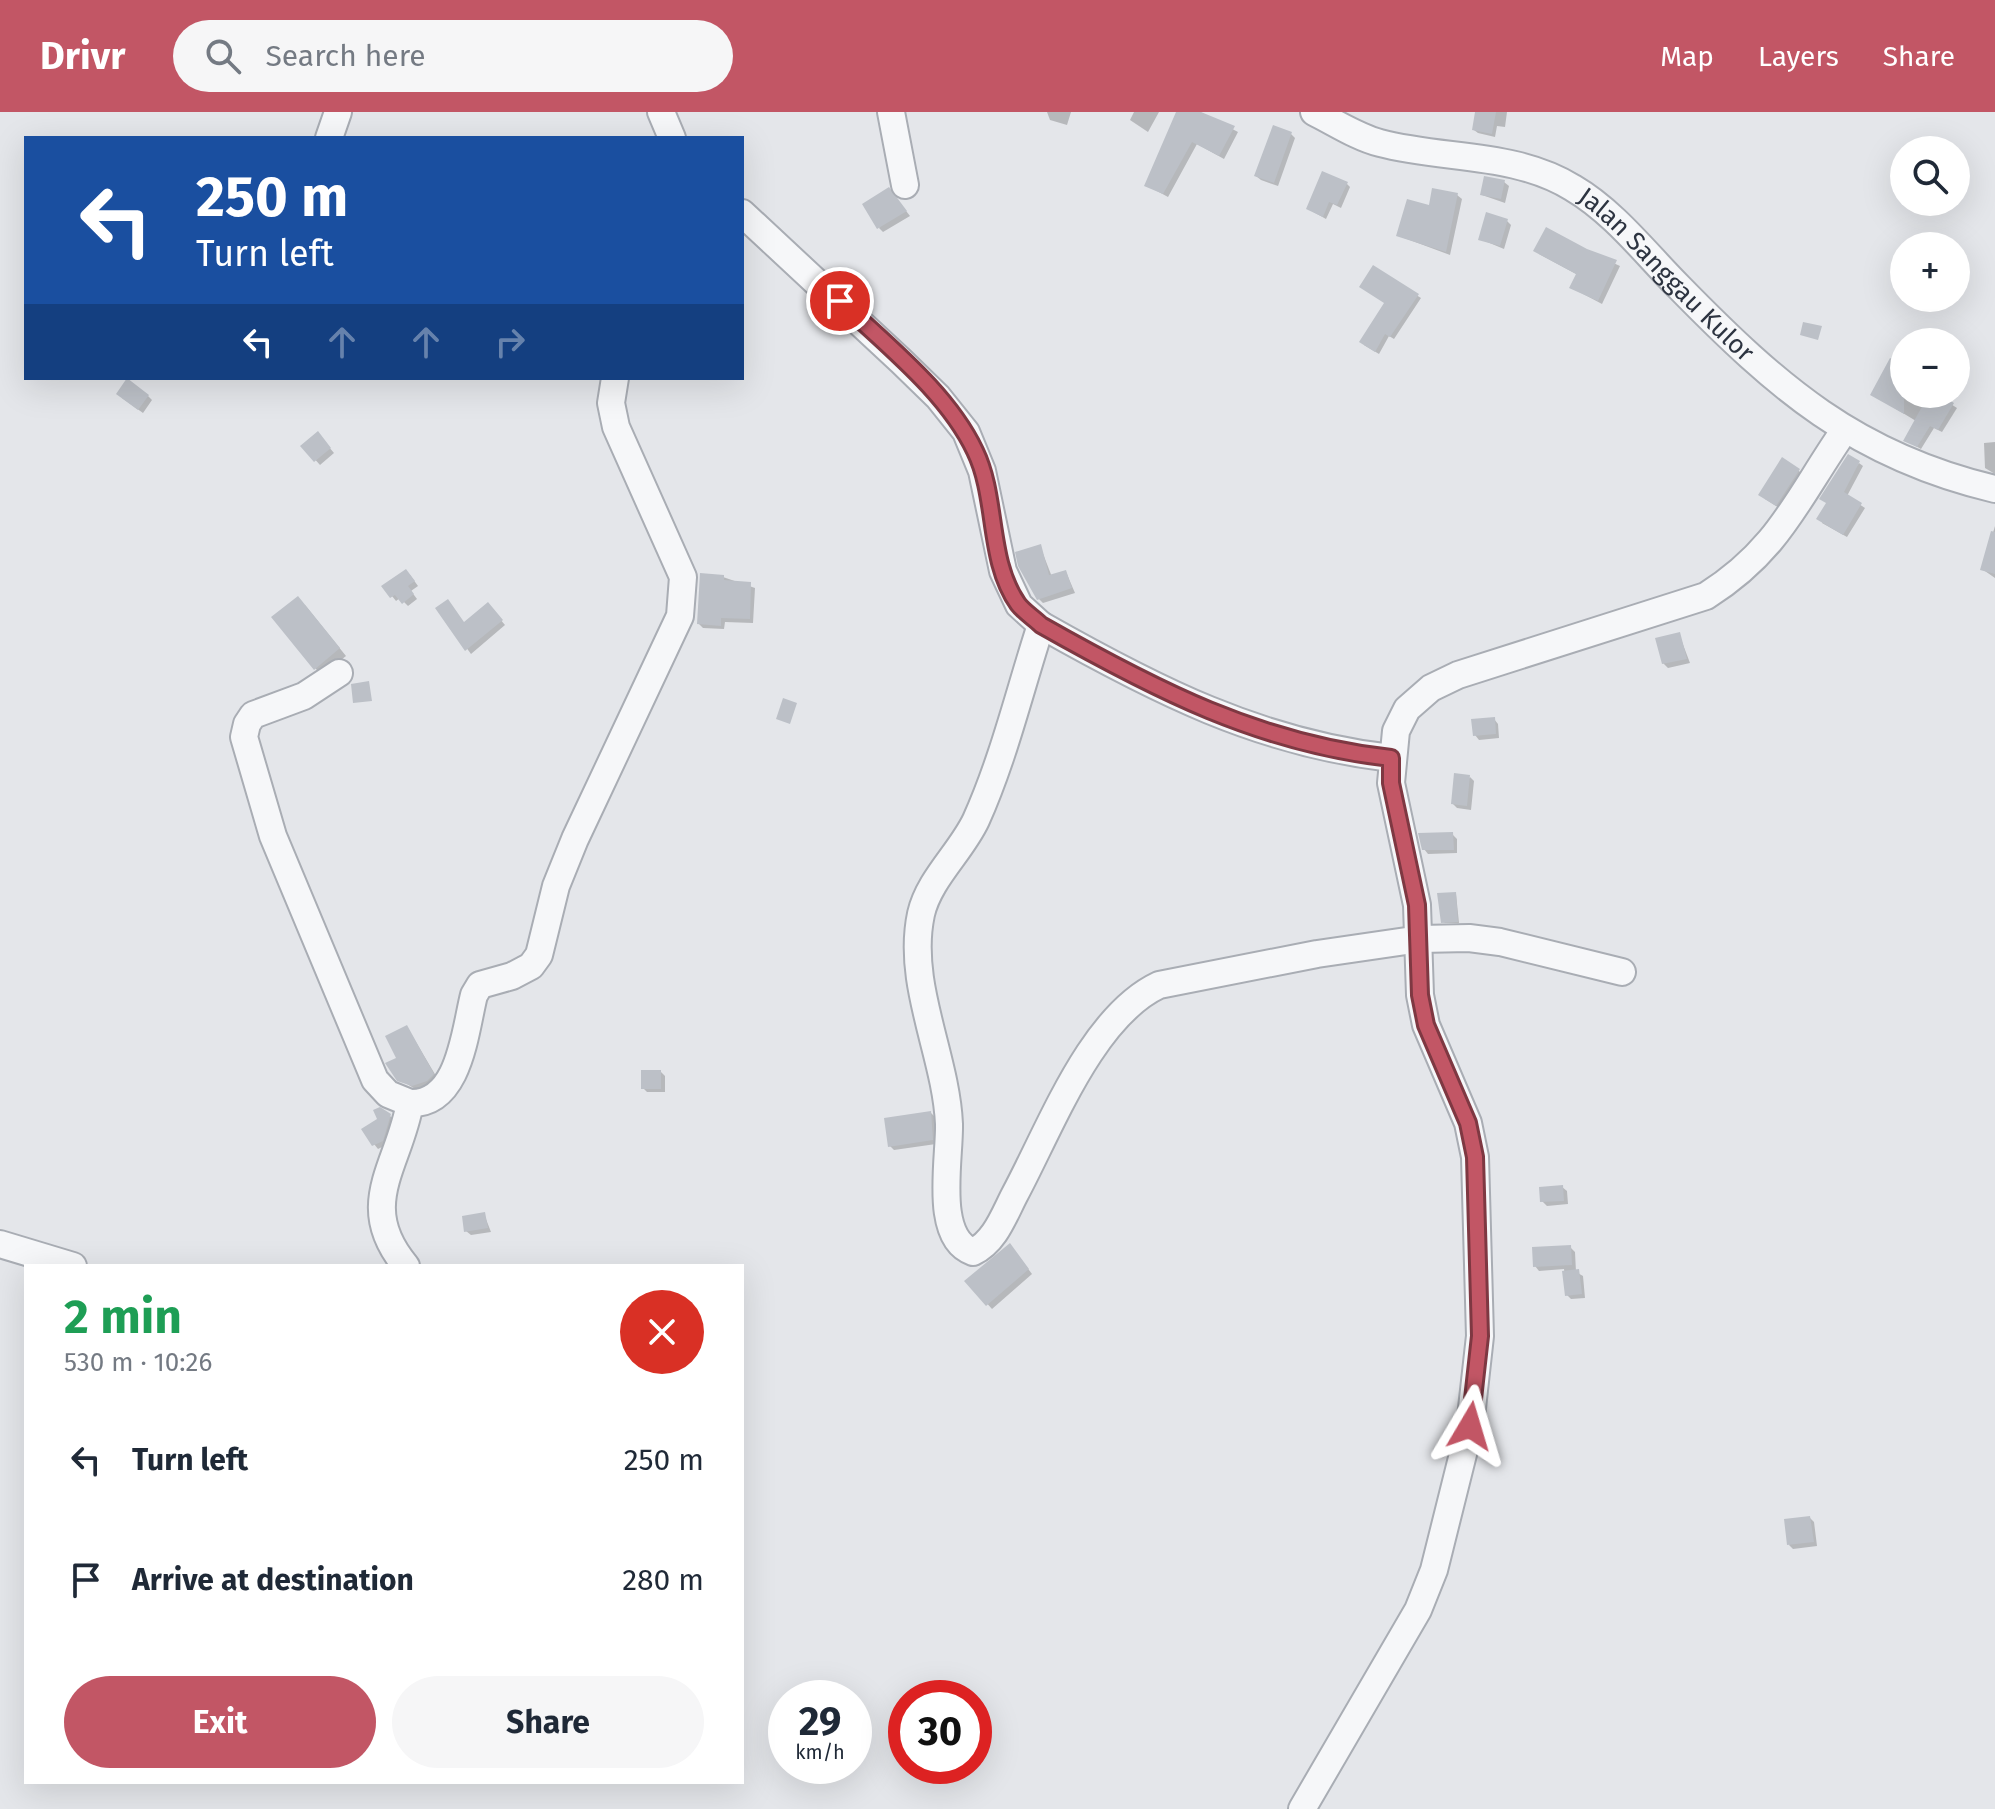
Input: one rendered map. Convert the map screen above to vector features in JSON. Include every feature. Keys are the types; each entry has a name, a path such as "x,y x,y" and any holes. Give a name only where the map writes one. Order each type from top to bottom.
{"street":[{"path":"330,136 338,112"},
{"path":"661,112 671,136"},
{"path":"891,112 905,185"},
{"name":"Jalan Sanggau Kulor","path":"1314,112 1382,144 1471,156 1537,172 1575,189 1610,217 1749,358 1844,431 1924,466 1995,489"},
{"path":"744,215 870,329 938,397 966,432 982,471 1003,571 1019,605 1041,625 1202,710 1254,730 1342,753 1391,758"},
{"path":"339,673 304,696 253,715 244,737 273,836 375,1080 388,1094 410,1103 421,1103 444,1088 457,1064 474,995 480,985 512,976 531,966 539,955 556,886 575,839 680,616 683,577 616,427 611,403 615,380"},
{"path":"1302,1809 1418,1610 1434,1570 1470,1426 1480,1336 1475,1157 1468,1123 1426,1025 1420,995 1417,905 1391,783 1396,731 1407,709 1431,688 1502,658 1706,596 1732,580 1785,526 1844,431"},
{"path":"1041,625 974,825 931,890 920,917 919,952 926,1009 942,1073 949,1123 949,1228 963,1248 973,1252 983,1247 1000,1224 1087,1062 1120,1010 1138,995 1159,985 1232,968 1420,939 1469,938 1500,942 1622,972"},
{"path":"405,1264 389,1243 381,1211 385,1177 410,1103"},
{"path":"0,1244 66,1264"}],"building":[{"path":"1176,112 1201,112 1235,126 1219,156 1192,142 1163,194 1144,186"},
{"path":"1475,112 1496,112 1492,134 1472,130"},
{"path":"1273,125 1292,132 1274,183 1254,176"},
{"path":"1322,171 1348,182 1337,205 1329,202 1323,217 1306,209"},
{"path":"1484,176 1505,180 1501,199 1480,195"},
{"path":"889,187 907,211 877,229 862,204"},
{"path":"1432,188 1458,193 1446,252 1396,236 1407,199 1429,205"},
{"path":"1486,212 1508,219 1500,246 1478,240"},
{"path":"1546,227 1587,249 1617,260 1598,301 1569,288 1576,274 1533,251"},
{"path":"1373,265 1419,294 1390,337 1385,334 1375,352 1359,342 1384,303 1359,287"},
{"path":"1803,322 1822,326 1818,340 1800,335"},
{"path":"1890,358 1890,406 1870,395"},
{"path":"126,380 130,380 149,395 138,410 116,394"},
{"path":"1921,408 1951,408 1938,430 1930,426 1917,447 1903,441"},
{"path":"318,431 331,448 314,462 300,446"},
{"path":"1848,454 1860,461 1844,492 1862,503 1843,535 1816,519 1826,503 1819,499"},
{"path":"1782,457 1800,469 1776,506 1758,495"},
{"path":"1991,531 1995,532 1995,574 1980,570"},
{"path":"1041,544 1049,575 1066,570 1072,588 1037,600 1018,566 1015,552"},
{"path":"406,569 415,581 408,586 414,594 402,604 395,595 390,598 381,586"},
{"path":"700,573 724,575 724,580 751,582 750,619 721,618 721,626 697,624"},
{"path":"298,596 340,648 314,670 271,617"},
{"path":"448,599 464,622 488,602 503,620 465,651 435,608"},
{"path":"1680,632 1687,659 1662,664 1655,638"},
{"path":"369,681 372,701 353,703 351,684"},
{"path":"783,698 797,703 790,724 776,719"},
{"path":"1495,717 1496,734 1473,736 1471,719"},
{"path":"1454,773 1470,775 1467,806 1451,804"},
{"path":"1453,832 1454,850 1422,850 1418,833"},
{"path":"1456,892 1458,922 1441,923 1437,893"},
{"path":"407,1025 434,1074 427,1081 412,1086 397,1081 385,1063 396,1058 385,1036"},
{"path":"641,1070 661,1070 661,1089 641,1089"},
{"path":"380,1107 391,1114 383,1141 372,1146 361,1129 377,1119 373,1110"},
{"path":"931,1111 933,1140 888,1147 884,1118"},
{"path":"1563,1185 1564,1201 1540,1202 1539,1187"},
{"path":"485,1212 488,1228 464,1232 462,1216"},
{"path":"1010,1243 1029,1269 986,1306 964,1281"},
{"path":"1571,1245 1572,1265 1533,1267 1532,1247"},
{"path":"1579,1269 1582,1294 1565,1296 1562,1271"},
{"path":"1810,1516 1814,1542 1787,1545 1784,1519"}],"route":[{"path":"840,301 938,397 966,432 982,471 1003,571 1019,605 1041,625 1202,710 1254,730 1342,753 1391,758 1391,783 1417,905 1420,995 1426,1025 1468,1123 1475,1157 1480,1336 1470,1426"}]}
